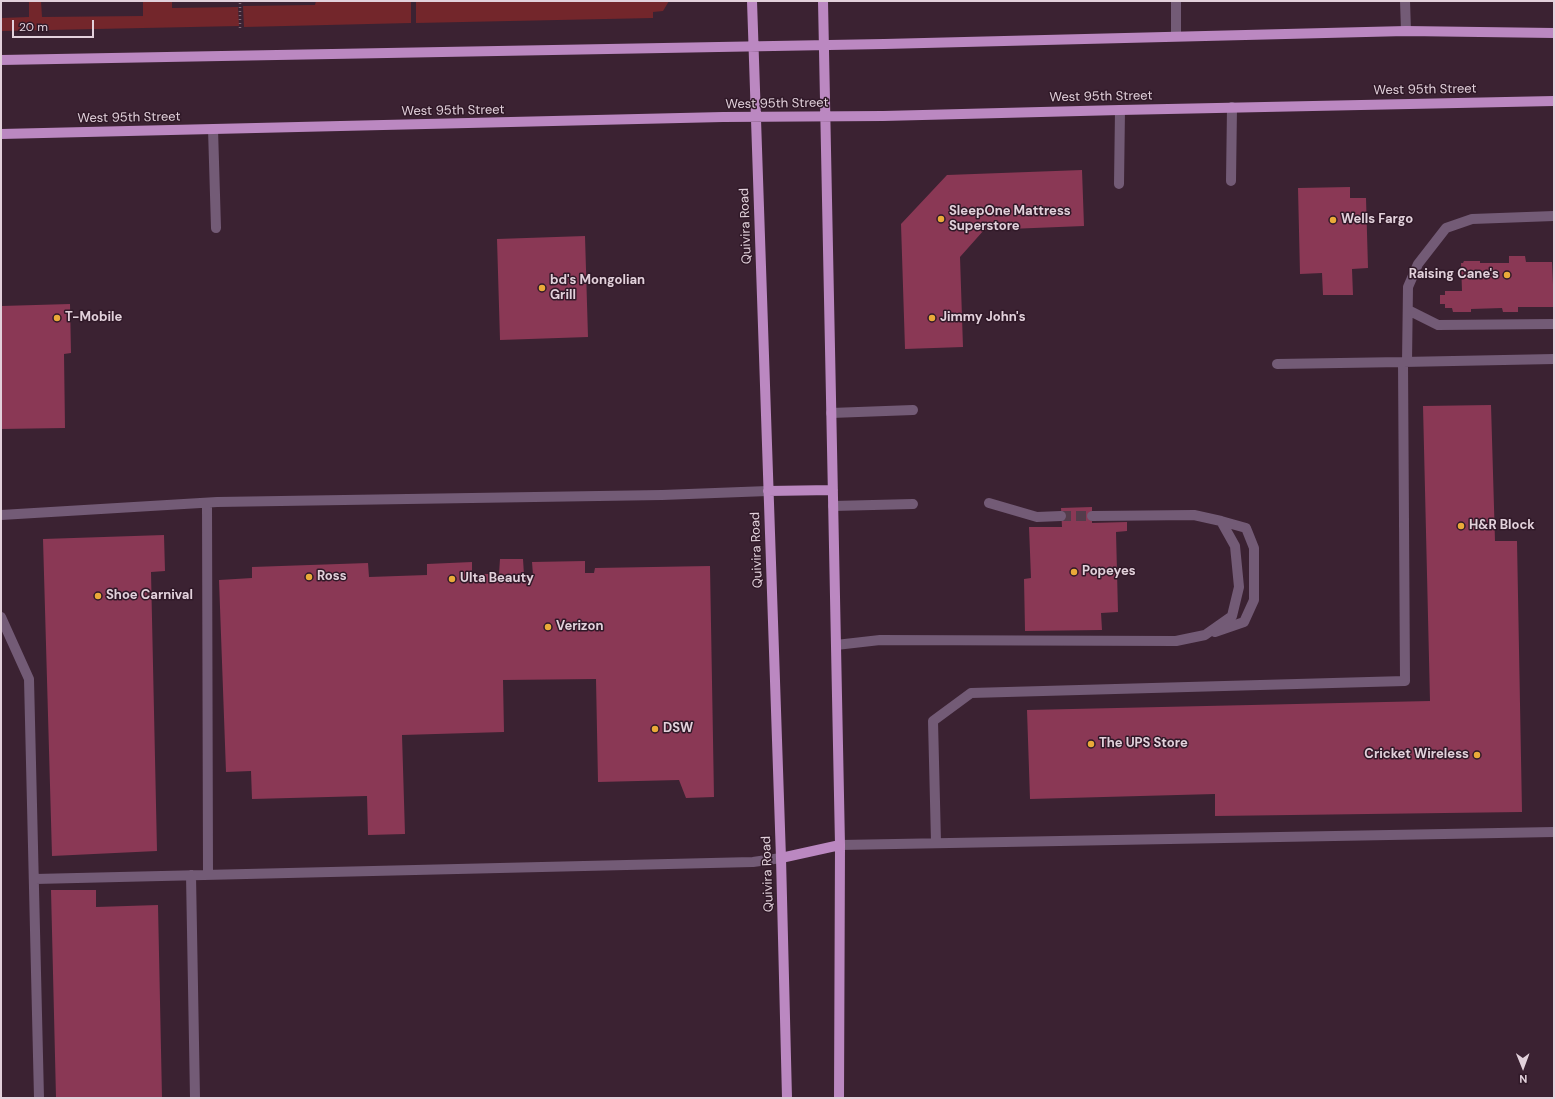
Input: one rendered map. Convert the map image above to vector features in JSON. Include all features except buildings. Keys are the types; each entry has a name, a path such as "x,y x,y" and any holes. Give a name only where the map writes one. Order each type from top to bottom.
{"main road":[{"name":"Quivira Road","path":"752,1 781,858 787,1098"},
{"path":"823,1 840,845 838,1098"},
{"path":"1,60 884,44 1406,31 1554,33"},
{"name":"West 95th Street","path":"1,134 1554,101"},
{"path":"768,492 833,490"},
{"path":"781,858 840,845"}],"street":[{"path":"1176,1 1176,36"},
{"path":"1405,1 1406,31"},
{"path":"1231,181 1232,107"},
{"path":"1119,184 1120,110"},
{"path":"213,130 216,228"},
{"path":"936,842 932,721 971,693 1406,681 1405,362 1408,287 1418,264 1446,228 1472,219 1554,216"},
{"path":"1408,310 1438,325 1554,324"},
{"path":"1277,364 1554,359"},
{"path":"832,413 913,410"},
{"path":"1,515 207,503 768,492"},
{"path":"207,503 208,875"},
{"path":"989,503 1037,517 1061,516"},
{"path":"833,506 913,504"},
{"path":"836,645 880,640 1176,641 1206,635 1244,622 1254,600 1254,548 1246,528 1194,515 1092,516"},
{"path":"1206,635 1232,616 1239,588 1235,546 1221,521"},
{"path":"1,617 29,680 35,879 39,1098"},
{"path":"840,845 936,842 1554,832"},
{"path":"35,879 753,862 781,858"},
{"path":"191,875 195,1098"}],"path":[{"path":"240,3 240,28"}],"shaded area":[{"path":"29,1 41,1 42,17 143,16 143,1 172,1 172,8 238,7 239,26 1,31 1,18 29,17"},
{"path":"316,1 411,1 411,23 244,27 243,6 315,5"},
{"path":"416,1 669,1 663,11 653,12 653,18 416,23"}],"tunnel":[{"path":"1061,516 1092,516"}],"place":[{"name":"SleepOne Mattress Superstore","path":"941,219"},
{"name":"Wells Fargo","path":"1333,220"},
{"name":"Raising Cane's","path":"1507,275"},
{"name":"bd's Mongolian Grill","path":"542,288"},
{"name":"T-Mobile","path":"57,318"},
{"name":"Jimmy John's","path":"932,318"},
{"name":"H&R Block","path":"1461,526"},
{"name":"Popeyes","path":"1074,572"},
{"name":"Ross","path":"309,577"},
{"name":"Ulta Beauty","path":"452,579"},
{"name":"Shoe Carnival","path":"98,596"},
{"name":"Verizon","path":"548,627"},
{"name":"DSW","path":"655,729"},
{"name":"The UPS Store","path":"1091,744"},
{"name":"Cricket Wireless","path":"1477,755"}]}
